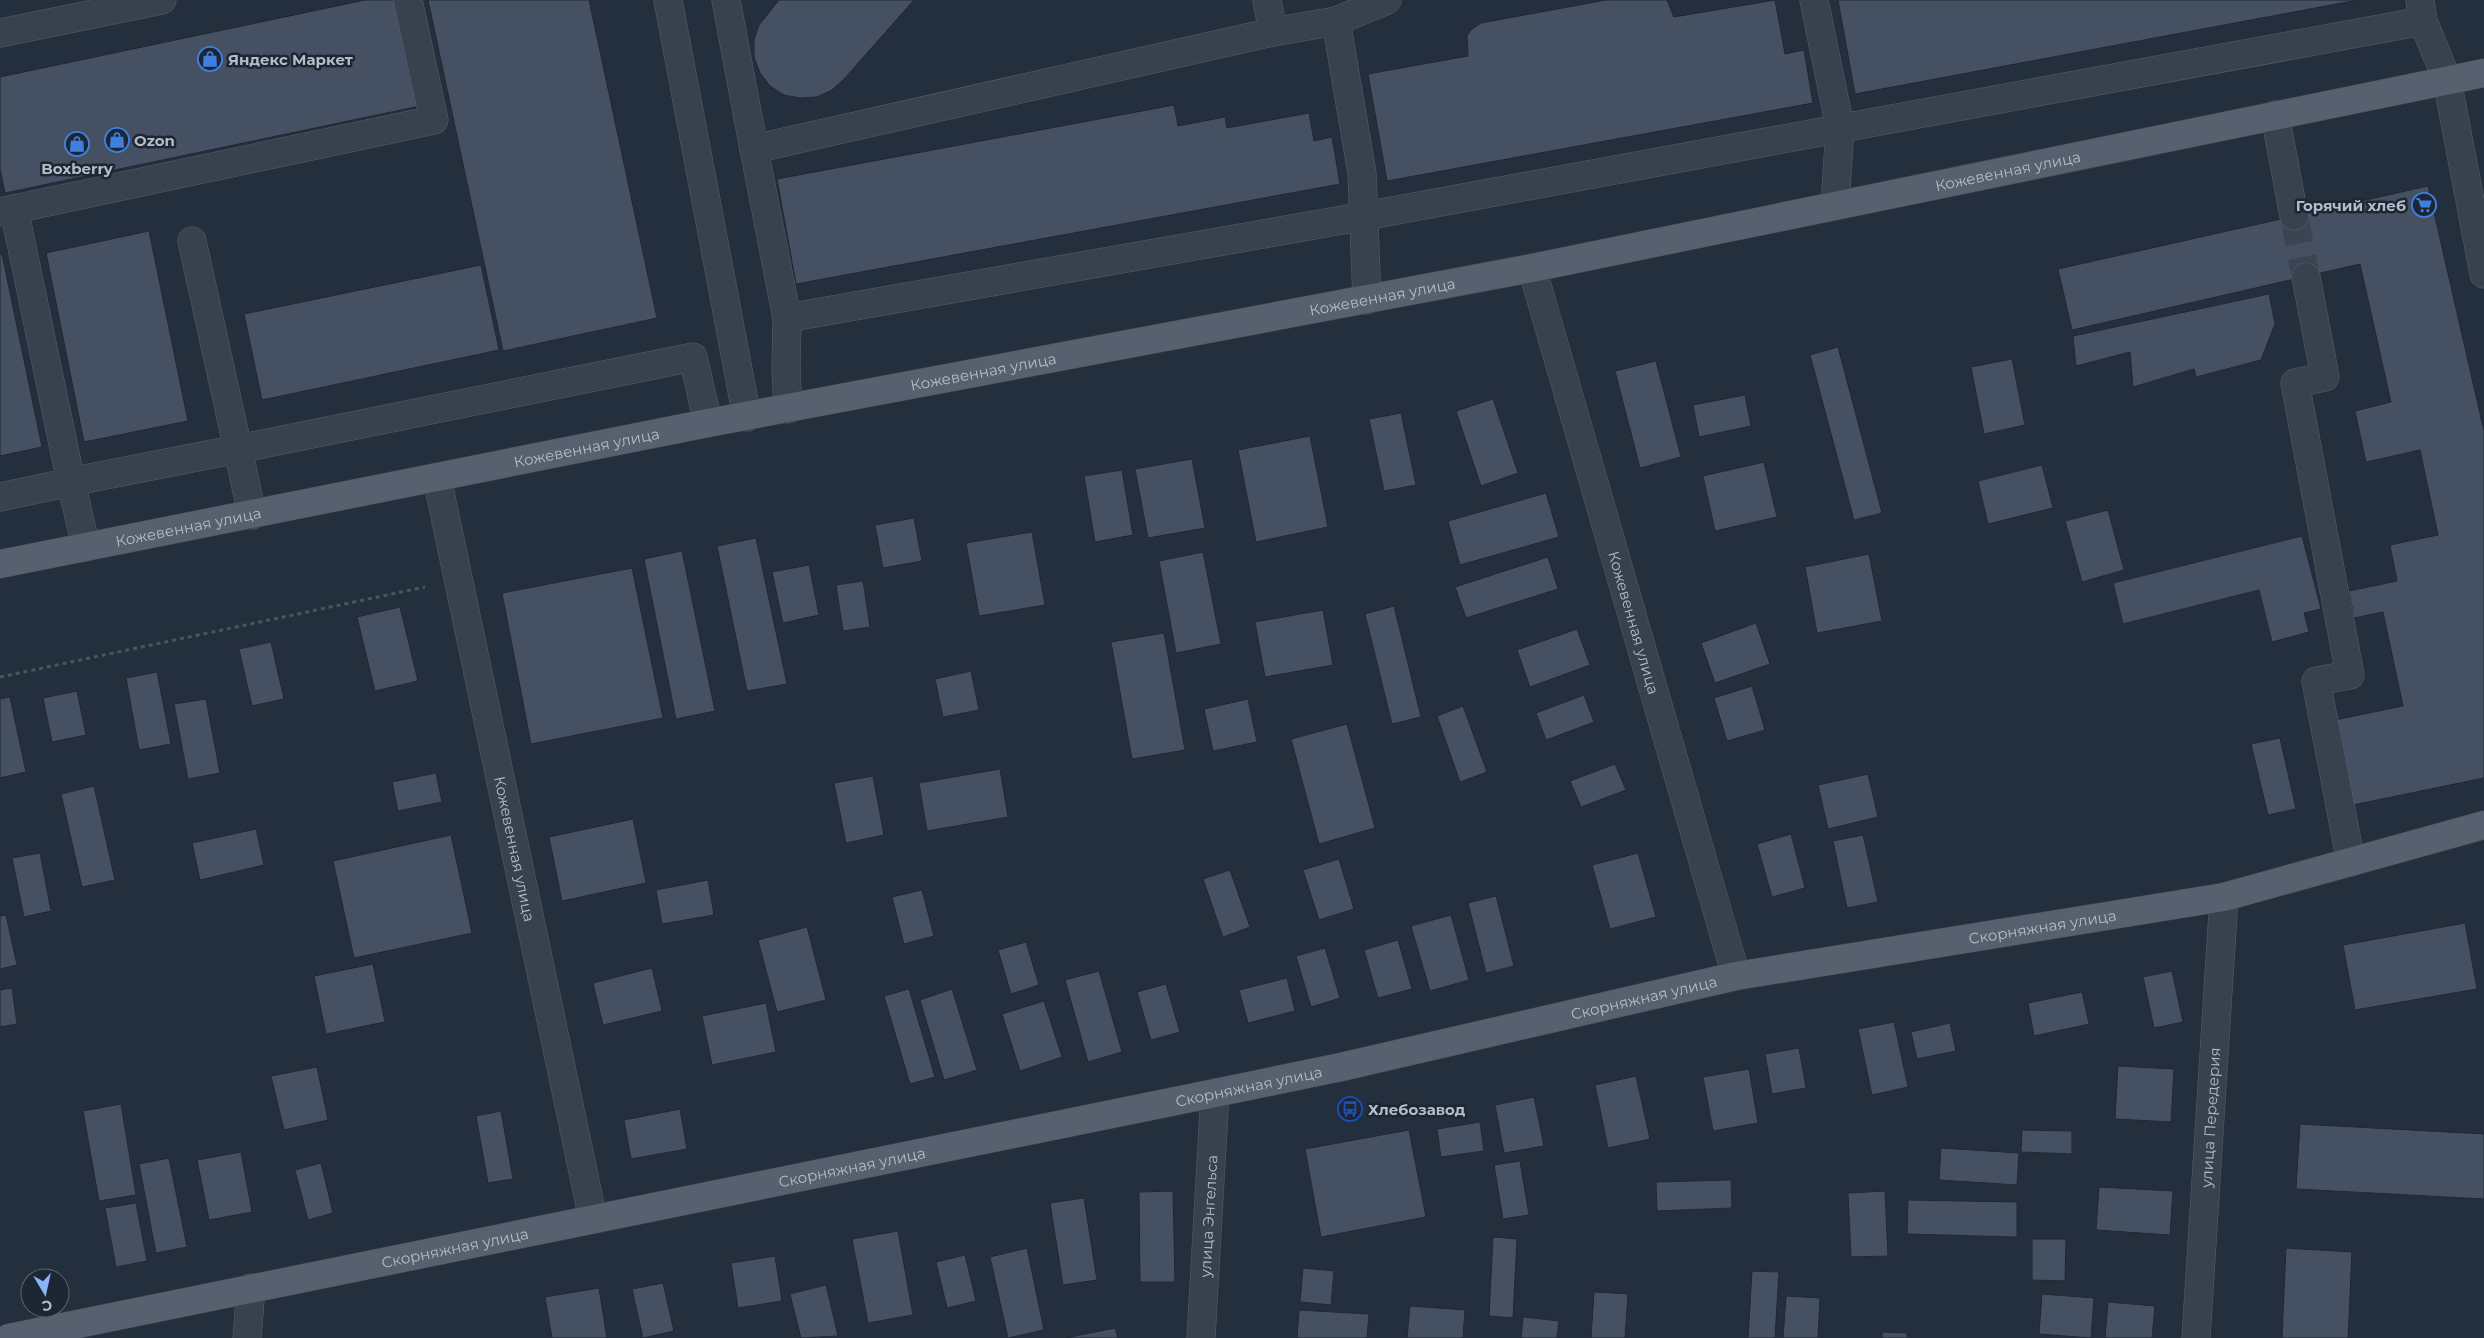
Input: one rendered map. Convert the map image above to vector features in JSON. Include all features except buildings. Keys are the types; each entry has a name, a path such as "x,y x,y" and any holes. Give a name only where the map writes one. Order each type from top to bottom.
{"main road":[{"name":"Кожевенная улица","path":"0,564 708,424 1532,268 2484,73"},
{"name":"Скорняжная улица","path":"9,1338 1341,1067 1736,976 2224,897 2484,825"}],"street":[{"path":"0,33 162,0"},
{"path":"86,547 7,211 434,120 408,0"},
{"path":"668,0 747,417"},
{"path":"726,0 787,318 786,370 788,409"},
{"path":"1267,0 1273,32"},
{"path":"754,149 1273,32 1336,21 1387,0"},
{"path":"1814,0 1840,127 1835,206"},
{"path":"787,318 1365,216 1840,127 2421,10 2447,80 2484,274"},
{"path":"1336,21 1362,173 1365,216 1366,300"},
{"path":"2275,115 2294,216"},
{"path":"192,241 252,514"},
{"name":"Кожевенная улица","path":"1532,268 1736,976"},
{"path":"2306,276 2325,376 2295,383 2350,675 2316,681 2351,862"},
{"path":"0,497 693,357 708,424"},
{"name":"Кожевенная улица","path":"437,478 593,1219"},
{"name":"улица Передерия","path":"2196,1338 2224,897"},
{"name":"улица Энгельса","path":"1201,1338 1215,1093"},
{"path":"247,1338 251,1288"}],"path":[{"path":"0,677 458,580"}],"tunnel":[{"path":"2294,216 2306,277"}],"place":[{"name":"Яндекс Маркет","path":"210,59"},
{"name":"Ozon","path":"117,140"},
{"name":"Boxberry","path":"77,144"},
{"name":"Горячий хлеб","path":"2424,205"},
{"name":"Хлебозавод","path":"1350,1109"}]}
